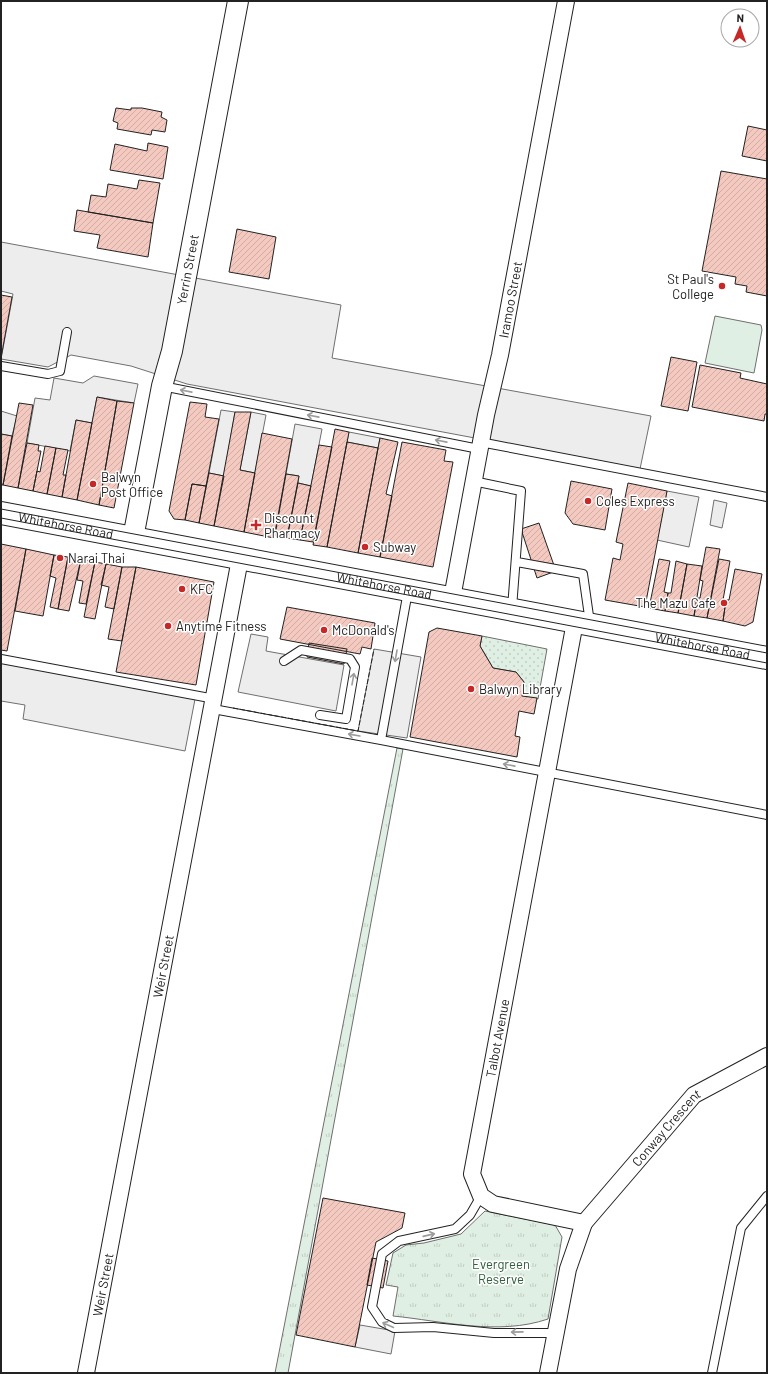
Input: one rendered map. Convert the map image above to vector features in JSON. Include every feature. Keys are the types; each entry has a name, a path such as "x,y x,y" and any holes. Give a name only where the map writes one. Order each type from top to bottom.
{"main road":[{"name":"Whitehorse Road","path":"1,513 767,658"}],"street":[{"name":"Yerrin Street","path":"133,538 162,386 172,351 238,1"},
{"name":"Iramoo Street","path":"452,598 492,382 502,348 566,1"},
{"name":"Weir Street","path":"86,1373 214,704 240,559"},
{"name":"Talbot Avenue","path":"481,1196 472,1174 547,773 583,623"},
{"name":"Conway Crescent","path":"584,1223 694,1095 767,1056"},
{"path":"481,1196 493,1204 584,1223 568,1269 548,1373"}],"lane":[{"path":"1,366 48,374 60,371 67,332"},
{"path":"162,386 767,497"},
{"path":"473,481 520,491 517,562 512,609"},
{"path":"517,562 583,574 583,623"},
{"path":"381,740 408,590"},
{"path":"284,661 301,650 350,659 355,666 346,719 320,715"},
{"path":"1,658 381,740 767,815"},
{"path":"481,1196 470,1215 455,1229 400,1241 382,1254 372,1308 382,1322 394,1328 433,1327 494,1333 556,1333"},
{"path":"712,1373 741,1228 767,1196"}],"green space":[{"path":"715,316 761,325 762,330 754,373 705,363"},
{"path":"482,636 547,649 538,699 522,696 524,682 516,672 493,668 480,646"},
{"path":"397,748 403,749 288,1373 275,1373"},
{"name":"Evergreen Reserve","path":"485,1211 555,1225 562,1237 548,1319 529,1324 490,1327 451,1324 393,1316 398,1287 386,1285 393,1253 406,1245 424,1243 461,1234"}],"shaded area":[{"path":"1,242 341,305 332,358 651,416 640,469 187,384 131,366 71,355 48,367 1,359 13,294 1,291"},
{"path":"94,376 138,384 134,403 97,397 92,423 76,420 70,451 27,443 35,398 50,400 54,378 83,383"},
{"path":"221,410 235,412 224,476 209,473"},
{"path":"1,411 17,416 12,436 1,434"},
{"path":"251,412 266,415 255,473 240,470"},
{"path":"295,424 322,429 311,486 298,483 299,476 286,474"},
{"path":"349,432 380,438 378,448 347,442"},
{"path":"667,491 699,497 689,547 657,540"},
{"path":"714,500 727,503 722,528 710,525"},
{"path":"251,634 268,637 266,651 344,665 336,711 238,692"},
{"path":"374,649 421,657 407,738 358,731"},
{"path":"1,657 196,694 185,751 23,719 25,705 1,701"},
{"path":"360,1325 395,1331 391,1354 355,1347"}],"building":[{"path":"116,108 131,110 131,108 142,108 162,112 161,117 167,120 165,132 152,130 151,135 117,129 118,123 113,121"},
{"path":"748,126 767,130 767,161 742,156"},
{"path":"148,143 168,147 163,179 110,170 115,144 147,151"},
{"path":"721,171 767,179 767,296 746,292 747,286 735,284 736,277 702,271"},
{"path":"139,180 160,183 153,223 88,212 91,195 106,197 108,184 137,189"},
{"path":"77,210 153,223 148,257 97,248 100,235 74,231"},
{"path":"237,229 276,237 269,279 229,272"},
{"path":"1,295 12,297 1,358"},
{"path":"671,357 697,362 688,411 661,406"},
{"path":"700,365 741,373 740,378 767,384 767,414 765,414 764,421 692,407"},
{"path":"97,397 117,401 99,505 77,500"},
{"path":"117,401 134,403 114,508 99,505"},
{"path":"190,402 207,404 205,417 219,419 206,486 192,484 185,520 174,519 169,511"},
{"path":"19,403 33,405 18,488 3,485"},
{"path":"235,412 251,412 240,470 255,473 244,532 214,526"},
{"path":"76,420 92,423 77,500 62,497"},
{"path":"335,429 349,432 327,547 313,545"},
{"path":"262,433 292,439 274,538 244,532"},
{"path":"1,434 12,436 3,485 1,485"},
{"path":"380,438 398,442 386,494 392,496 380,557 358,553"},
{"path":"347,442 378,448 358,553 327,547"},
{"path":"402,442 446,450 444,461 453,462 433,567 380,557"},
{"path":"27,443 39,445 38,451 41,451 33,491 18,488"},
{"path":"319,445 332,447 313,542 300,540"},
{"path":"45,446 56,448 47,494 33,491 37,471 40,472"},
{"path":"56,448 68,450 63,475 66,475 62,497 47,494"},
{"path":"209,473 224,476 214,526 199,523"},
{"path":"286,474 299,476 287,538 275,535"},
{"name":"Coles Express","path":"571,481 612,489 605,530 573,524 565,513"},
{"path":"298,483 311,486 300,540 287,538"},
{"path":"628,483 667,491 645,607 605,600 613,558 620,560 623,544 616,542"},
{"path":"192,484 206,486 199,523 185,520"},
{"path":"539,523 556,571 537,578 521,529"},
{"path":"1,544 26,549 7,651 1,650"},
{"path":"706,547 720,549 707,618 694,616 697,598 700,598 703,581 700,580"},
{"path":"26,549 54,555 43,616 15,611"},
{"path":"54,555 68,557 58,609 50,607 56,578 50,576"},
{"path":"68,557 81,559 69,611 58,609"},
{"path":"81,559 95,562 86,604 79,603 83,581 77,580"},
{"path":"659,559 670,561 664,592 668,593 665,611 649,608"},
{"path":"719,559 730,561 723,600 726,600 723,621 707,618"},
{"path":"676,561 687,564 678,613 665,611 668,593 671,593"},
{"path":"95,562 106,564 95,619 84,617"},
{"path":"106,564 122,567 114,609 105,607 109,587 101,585"},
{"path":"687,564 702,566 694,616 678,613"},
{"path":"122,567 136,567 122,641 108,639"},
{"path":"136,567 214,582 196,685 116,672"},
{"path":"735,569 762,574 753,622 745,626 723,621 726,600 729,600"},
{"path":"287,607 375,623 371,649 362,647 360,654 280,639"},
{"name":"Balwyn Library","path":"437,628 482,636 480,646 493,668 516,672 524,682 522,696 537,698 534,714 519,711 515,736 520,737 517,757 410,737 429,632"},
{"path":"309,643 347,649 344,664 307,657"},
{"path":"323,1198 405,1213 402,1228 376,1242 355,1347 296,1335"},
{"path":"372,1258 388,1261 383,1288 367,1285"}],"tram line":[{"path":"1,509 767,653"},
{"path":"1,518 767,663"}],"fence":[{"path":"233,708 358,731 374,649"}],"place":[{"name":"St Paul's College","path":"722,286"},
{"name":"Balwyn Post Office","path":"93,484"},
{"name":"Coles Express","path":"588,501"},
{"name":"Discount Pharmacy","path":"256,525"},
{"name":"Subway","path":"365,547"},
{"name":"Narai Thai","path":"60,558"},
{"name":"KFC","path":"182,589"},
{"name":"The Mazu Cafe","path":"724,603"},
{"name":"Anytime Fitness","path":"168,626"},
{"name":"McDonald's","path":"324,630"},
{"name":"Balwyn Library","path":"471,689"}]}
